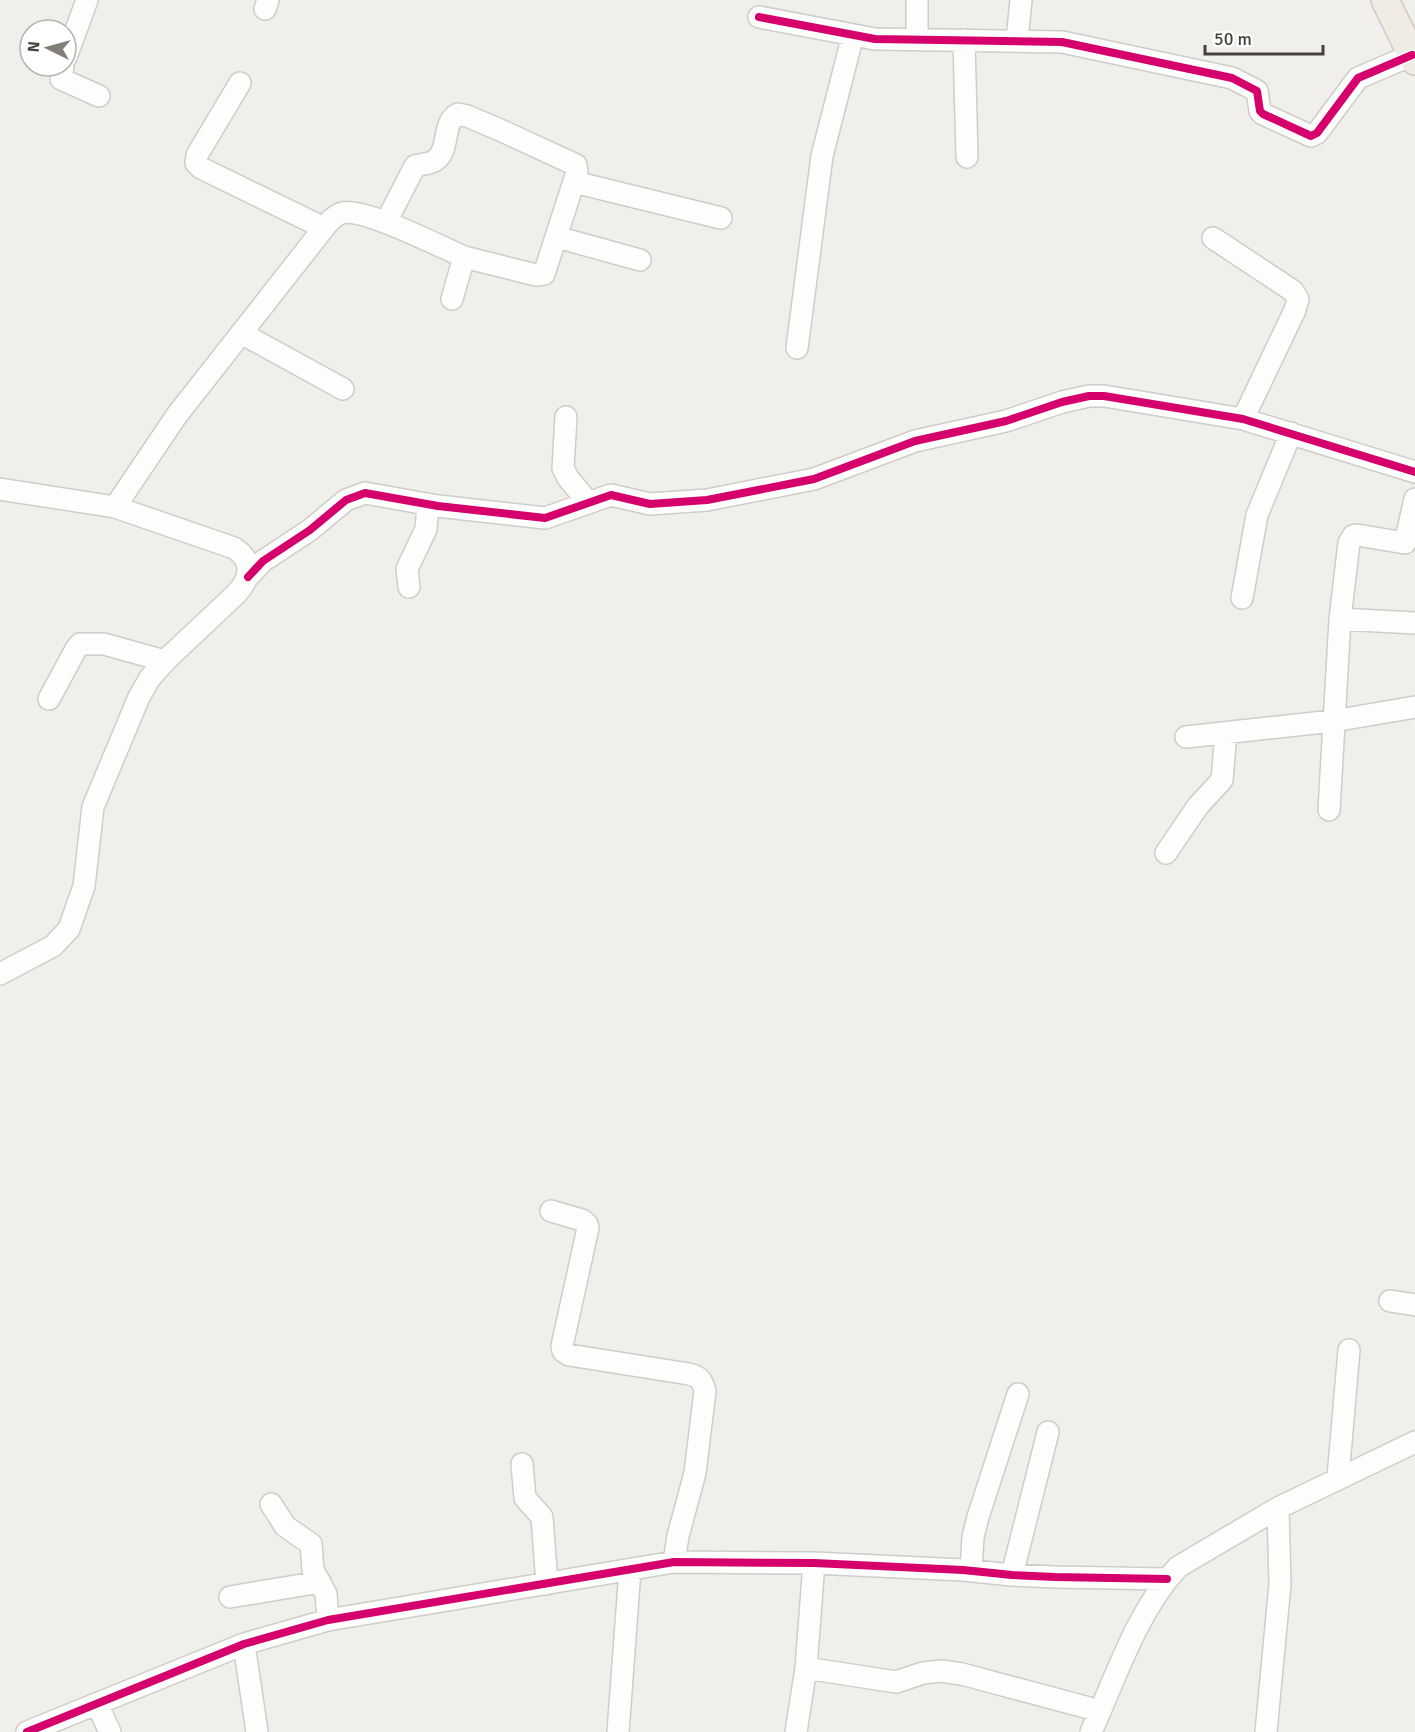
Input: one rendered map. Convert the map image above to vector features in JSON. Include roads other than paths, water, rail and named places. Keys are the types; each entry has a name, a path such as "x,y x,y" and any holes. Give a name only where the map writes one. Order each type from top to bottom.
{"main road":[{"path":"1384,0 1413,58"},
{"path":"1404,0 1415,21"}],"street":[{"path":"78,24 87,0"},
{"path":"917,0 917,39"},
{"path":"1017,40 1021,0"},
{"path":"759,17 876,39 1062,42 1232,78 1257,91 1260,111 1263,114 1311,136 1317,133 1358,78 1413,58"},
{"path":"797,348 822,156 853,35"},
{"path":"964,40 967,157"},
{"path":"61,78 99,96"},
{"path":"240,83 197,155 196,163 201,168 324,228"},
{"path":"116,507 177,415 324,228 336,216 349,212 386,222 464,257 540,276 546,270 577,167 467,116 458,114 450,120 439,157 432,162 415,166 386,222"},
{"path":"574,182 721,218"},
{"path":"557,237 640,260"},
{"path":"1214,238 1293,291 1298,299 1295,310 1244,418"},
{"path":"452,299 464,257"},
{"path":"241,333 343,388"},
{"path":"0,974 53,946 69,929 84,886 93,807 138,697 150,678 236,594 263,561 310,530 341,504 356,495 375,494 428,504 544,518 611,495 650,504 689,502 814,479 915,441 1006,421 1062,402 1089,396 1104,396 1244,418 1415,472"},
{"path":"566,417 563,468 568,478 588,502"},
{"path":"1242,598 1257,515 1291,433"},
{"path":"0,489 116,507 234,548 242,553 248,577"},
{"path":"1329,810 1340,619 1351,538 1357,535 1410,544 1415,499"},
{"path":"409,587 407,569 426,529 428,504"},
{"path":"1340,619 1415,623"},
{"path":"50,699 80,644 104,644 165,661"},
{"path":"1186,737 1333,721 1415,707"},
{"path":"1166,853 1198,806 1222,780 1226,733"},
{"path":"551,1211 582,1220 586,1222 588,1228 562,1346 563,1351 569,1355 689,1374 699,1377 703,1382 705,1391 695,1473 678,1536 674,1562"},
{"path":"1390,1301 1415,1305"},
{"path":"1338,1477 1349,1350"},
{"path":"971,1571 973,1537 978,1517 1018,1394"},
{"path":"1012,1575 1048,1432"},
{"path":"1091,1732 1144,1615 1167,1579 1178,1567 1278,1508 1338,1477 1415,1442"},
{"path":"522,1464 525,1498 542,1517 547,1584"},
{"path":"271,1504 285,1526 310,1541 313,1549 313,1570 327,1599 328,1620"},
{"path":"1266,1732 1280,1584 1278,1508"},
{"path":"27,1732 244,1644 328,1620 674,1562 814,1563 1012,1575 1167,1579"},
{"path":"796,1732 806,1668 814,1563"},
{"path":"618,1732 630,1570"},
{"path":"230,1598 320,1582"},
{"path":"244,1644 257,1732"},
{"path":"806,1668 896,1682 923,1673 941,1671 962,1674 1101,1711"},
{"path":"97,1704 110,1732"}]}
